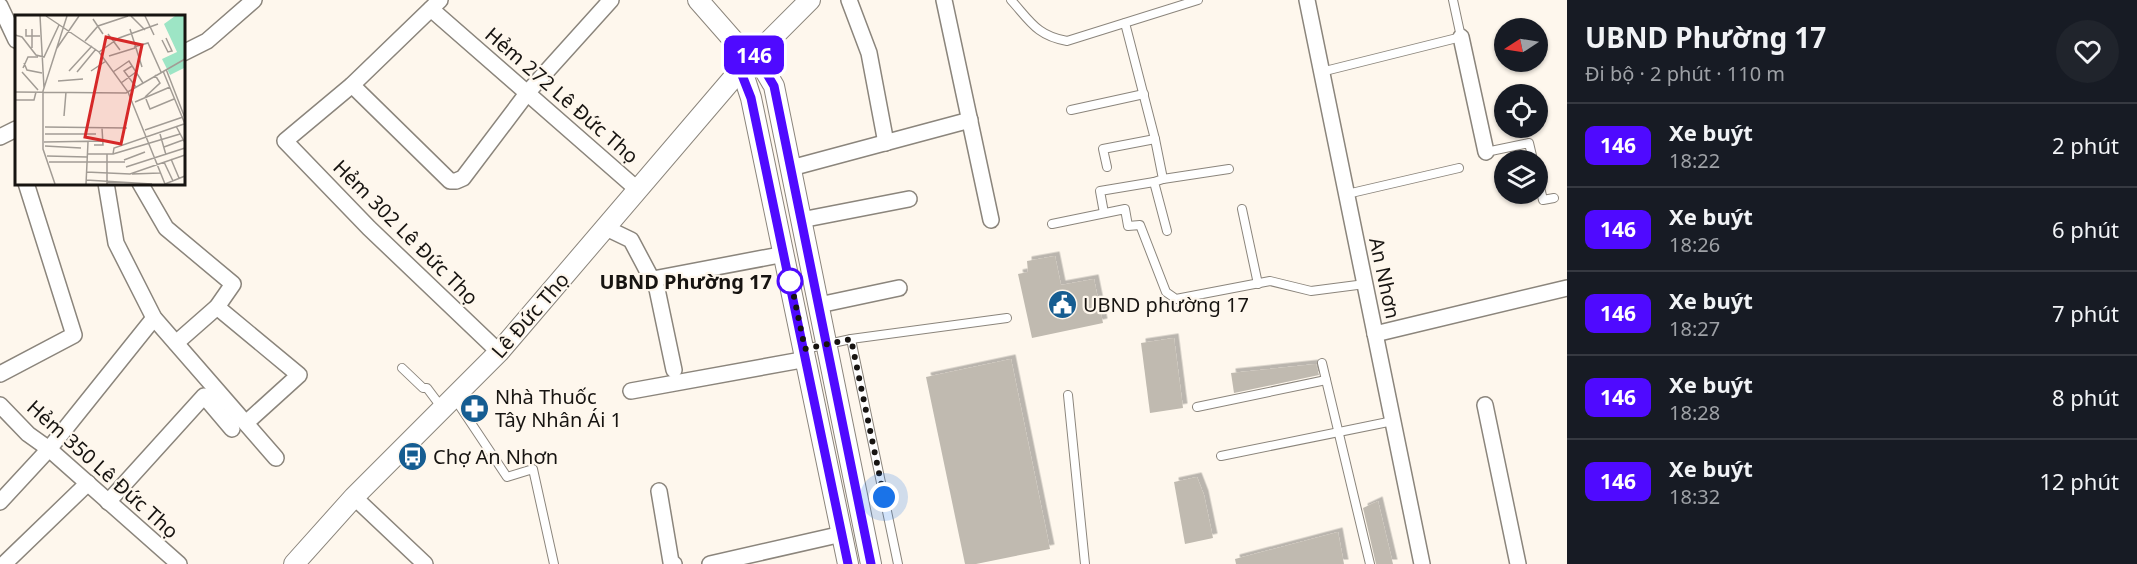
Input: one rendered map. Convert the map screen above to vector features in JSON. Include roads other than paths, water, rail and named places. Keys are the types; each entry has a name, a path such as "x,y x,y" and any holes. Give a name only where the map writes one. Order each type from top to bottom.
{"street":[{"path":"184,52 207,41 254,0"},
{"path":"435,4 352,85 450,180 456,181 463,178 528,92 611,0"},
{"path":"698,0 734,41 755,54 774,86 871,564"},
{"name":"Lê Đức Thọ","path":"295,564 354,497 499,352 740,70 810,0"},
{"path":"849,0 869,53 886,143"},
{"path":"944,0 991,220"},
{"name":"An Nhơn","path":"1307,0 1422,564"},
{"name":"Hẻm 272 Lê Đức Thọ","path":"435,4 528,92 638,190"},
{"path":"0,6 15,38"},
{"path":"1461,37 1486,152"},
{"path":"734,41 740,70 751,98 848,564"},
{"name":"Hẻm 302 Lê Đức Thọ","path":"352,85 285,141 369,228 499,352"},
{"path":"791,168 970,120"},
{"path":"0,137 15,130"},
{"path":"0,374 74,335 26,184"},
{"path":"106,184 116,243 154,318 177,344 239,426"},
{"path":"141,184 166,228 233,284 217,307 177,344"},
{"path":"801,220 909,199"},
{"path":"606,228 631,240 653,279 674,370"},
{"path":"653,279 785,254"},
{"path":"819,305 899,288"},
{"path":"1375,334 1567,288"},
{"path":"217,307 299,375 239,426"},
{"path":"2,494 49,449 154,318"},
{"path":"631,391 806,354"},
{"path":"108,502 204,396 276,458"},
{"name":"Hẻm 350 Lê Đức Thọ","path":"0,405 28,434 49,449 178,564"},
{"path":"1485,405 1518,564"},
{"path":"13,563 88,483"},
{"path":"659,491 671,562 674,564"},
{"path":"354,497 425,564"},
{"path":"710,564 842,534"}],"lane":[{"path":"1011,0 1038,31 1053,39 1067,41 1198,0"},
{"path":"1322,72 1461,37 1453,0"},
{"path":"1125,23 1163,179"},
{"path":"1071,110 1144,94"},
{"path":"1107,167 1103,149 1155,139"},
{"path":"1495,150 1529,142 1531,150"},
{"path":"1486,152 1494,150"},
{"path":"1347,194 1459,168"},
{"path":"1104,213 1100,191 1229,169"},
{"path":"1154,182 1167,231"},
{"path":"1548,199 1554,198"},
{"path":"1052,224 1125,209 1128,226 1140,225 1166,292 1176,299 1270,281 1311,291 1365,284"},
{"path":"1242,209 1258,284"},
{"path":"806,354 826,344 851,339 1007,318"},
{"path":"851,339 898,564"},
{"path":"1322,363 1370,564"},
{"path":"402,368 423,388 427,388 449,404 507,477 533,469 554,564"},
{"path":"1197,407 1326,380"},
{"path":"1068,395 1084,564"},
{"path":"1221,456 1393,421"}],"place":[{"name":"UBND Phường 17","path":"790,281"},
{"name":"UBND phường 17","path":"1062,304"},
{"name":"Nhà Thuốc Tây Nhân Ái 1","path":"474,408"},
{"name":"Chợ An Nhơn","path":"412,456"}]}
